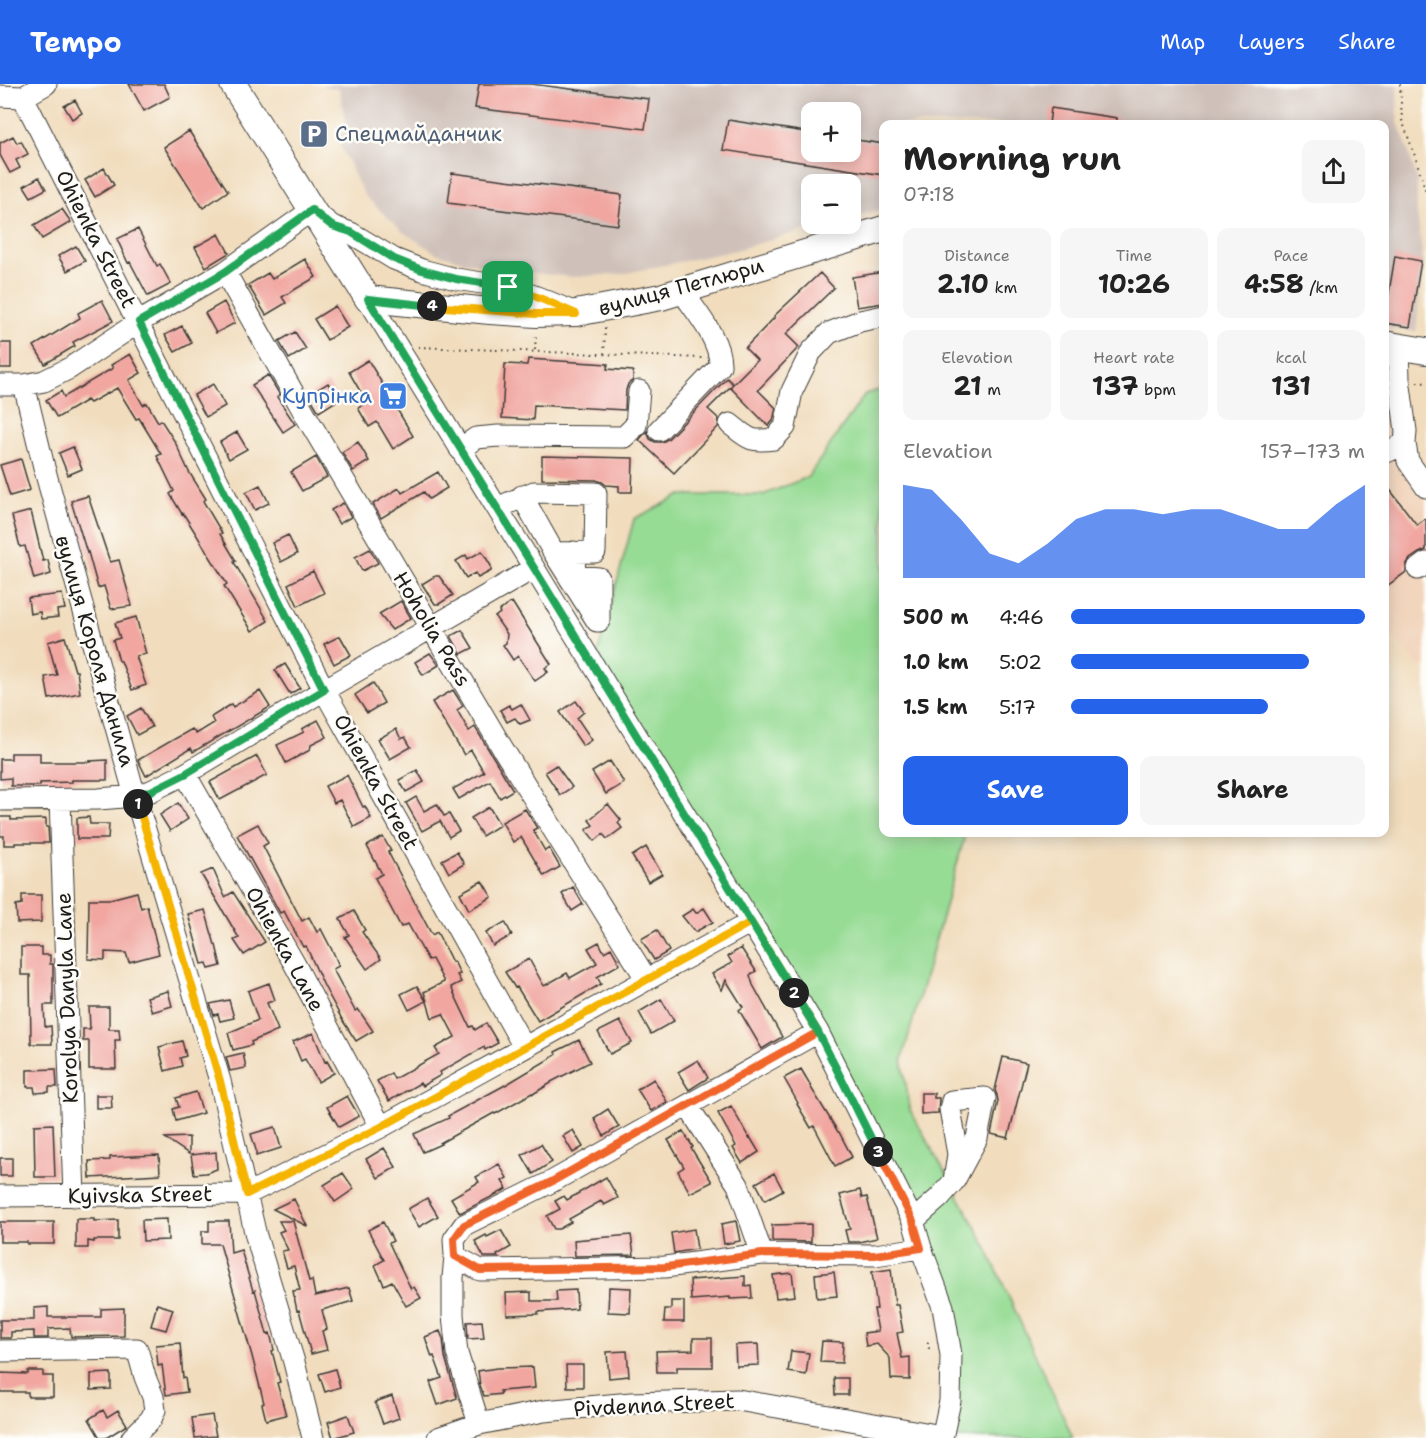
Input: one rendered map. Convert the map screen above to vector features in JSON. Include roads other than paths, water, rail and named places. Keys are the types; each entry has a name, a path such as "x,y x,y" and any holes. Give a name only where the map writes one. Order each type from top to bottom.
{"main road":[{"path":"233,84 368,299"},
{"name":"вулиця Петлюри","path":"368,299 490,311 576,314 661,297 879,231"},
{"path":"1391,345 1426,351"}],"street":[{"path":"0,96 23,97 46,84"},
{"name":"Ohienka Street","path":"23,97 324,690 524,1047"},
{"path":"0,385 24,385 44,381 70,368 139,322 225,272 312,210 332,226 351,232 394,259 422,270 456,279 508,287 576,314"},
{"name":"Hoholia Pass","path":"225,272 309,421 503,749 647,980"},
{"path":"658,430 720,366 716,341 682,291"},
{"path":"368,299 818,1032 913,1221 943,1307 951,1354 951,1401 942,1437"},
{"path":"730,424 748,439 761,441 774,439 785,427 792,391 812,352 829,333 860,321 879,317"},
{"path":"1391,345 1399,379 1408,461 1426,487"},
{"name":"вулиця Короля Данила","path":"24,385 44,467 135,796 220,1081 256,1236 294,1362 313,1438"},
{"path":"460,449 476,438 498,436 624,438 636,425 639,391"},
{"path":"1389,451 1405,444"},
{"path":"497,508 522,496 534,492 596,493 596,552 564,552 522,496"},
{"path":"0,800 99,799 135,796 151,791 185,774 534,568"},
{"name":"Ohienka Lane","path":"185,774 294,963 381,1127"},
{"name":"Korolya Danyla Lane","path":"60,800 75,1196"},
{"name":"Kyivska Street","path":"0,1196 247,1194 381,1127 751,922"},
{"path":"479,1424 457,1353 453,1315 454,1239 464,1225 553,1181 818,1032"},
{"path":"688,1106 738,1185 762,1254"},
{"path":"913,1221 954,1181"},
{"path":"455,1256 480,1270 666,1267 762,1254 875,1255 921,1248"},
{"path":"0,1351 137,1349 153,1396 155,1410 151,1419 132,1438"},
{"name":"Pivdenna Street","path":"438,1438 479,1424 544,1411 631,1403 738,1400 942,1437"}],"place":[{"name":"Спецмайданчик","path":"314,134"},
{"name":"Купрінка","path":"393,396"}]}
